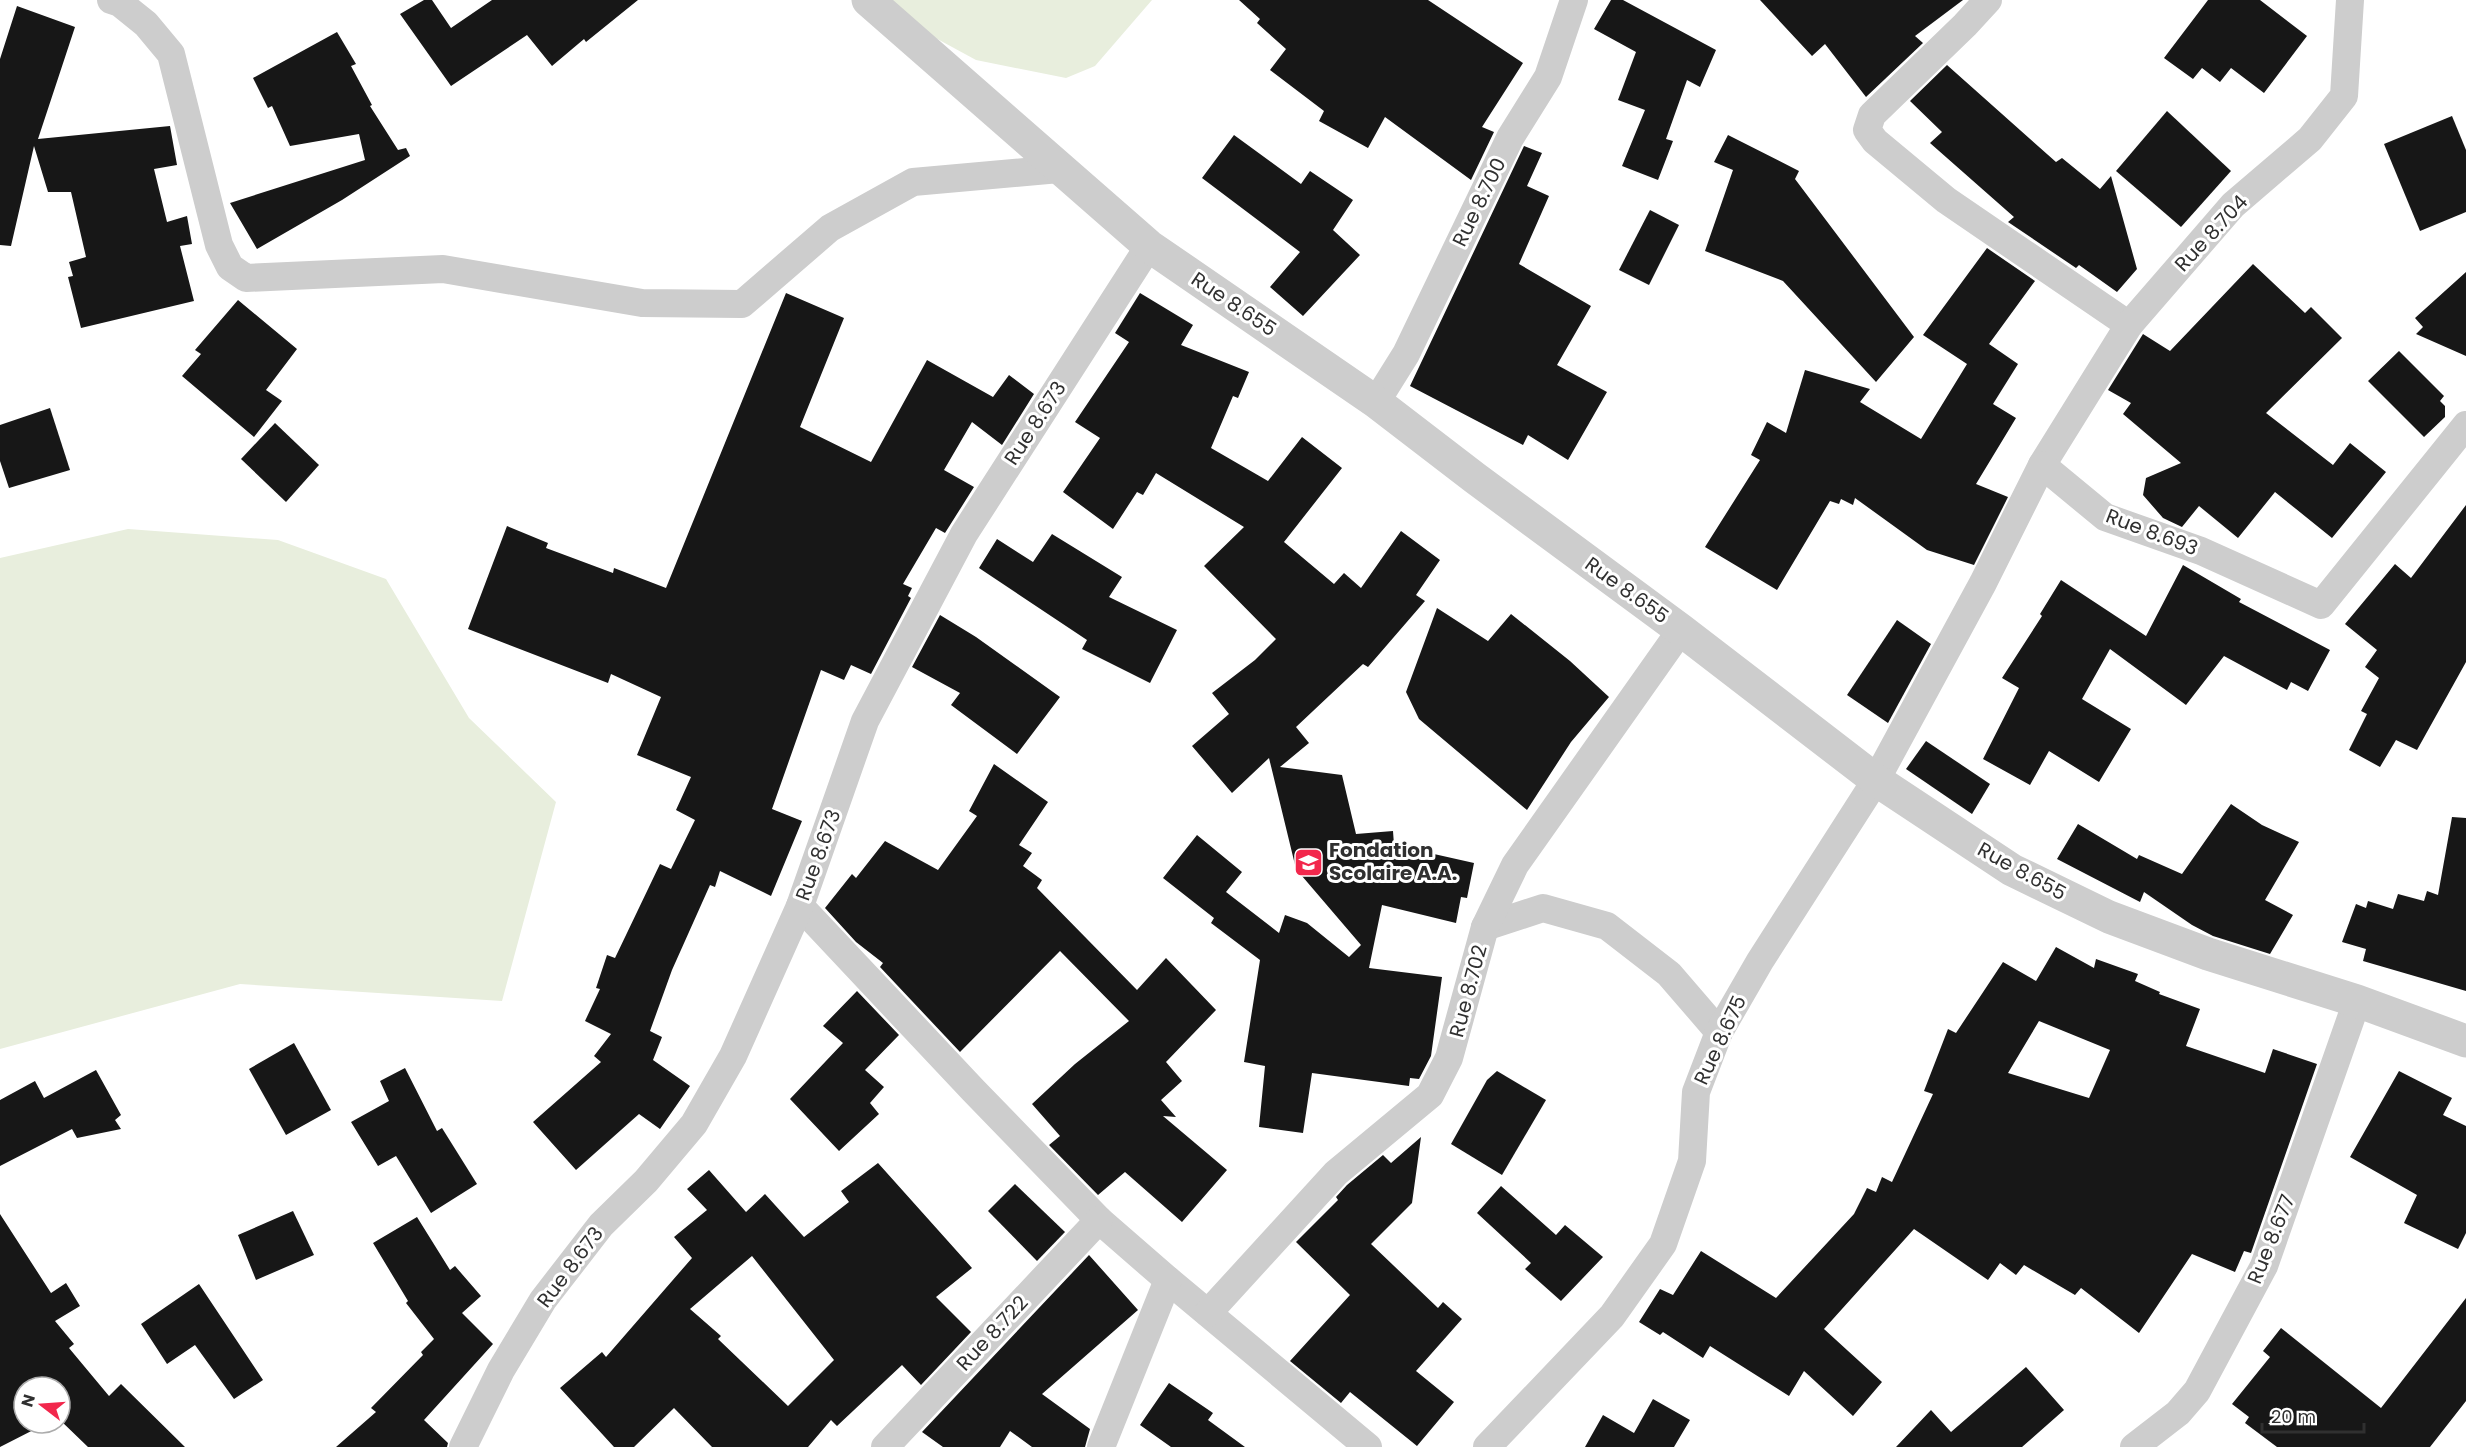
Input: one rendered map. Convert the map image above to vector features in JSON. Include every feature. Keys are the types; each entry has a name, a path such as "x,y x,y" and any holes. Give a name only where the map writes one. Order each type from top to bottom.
{"street":[{"path":"111,0 120,3 146,24 171,54 219,245 230,267 246,278 443,269 642,303 742,304 830,228 913,182 1059,169"},
{"name":"Rue 8.655","path":"868,0 1149,246 1376,402 1876,780 2012,870 2109,917 2208,954 2357,1001 2466,1041"},
{"name":"Rue 8.700","path":"1376,402 1406,354 1510,138 1548,77 1574,0"},
{"path":"1988,0 1872,115 1867,130 1875,141 1946,200 2128,325"},
{"name":"Rue 8.704","path":"2042,465 2128,325 2234,205 2310,139 2344,96 2350,0"},
{"name":"Rue 8.673","path":"463,1447 501,1370 543,1300 601,1225 646,1181 694,1124 733,1056 800,906 865,721 964,534 1149,246"},
{"name":"Rue 8.693","path":"2042,465 2105,517 2201,551 2321,605 2466,425"},
{"path":"1876,780 1983,583 2042,465"},
{"name":"Rue 8.702","path":"1208,1313 1336,1173 1430,1095 1449,1058 1485,927 1515,865 1680,630"},
{"name":"Rue 8.675","path":"1486,1447 1612,1316 1663,1244 1692,1161 1696,1092 1719,1032 1760,961 1876,780"},
{"path":"800,906 1099,1220 1368,1447"},
{"path":"1485,927 1543,908 1607,926 1669,974 1719,1032"},
{"name":"Rue 8.677","path":"2134,1447 2178,1413 2197,1391 2264,1266 2357,1001"},
{"name":"Rue 8.722","path":"885,1447 1099,1220"},
{"path":"1101,1447 1168,1280"}],"green space":[{"path":"880,0 1152,0 1095,66 1066,78 976,60 895,16"},
{"path":"128,529 278,540 386,579 469,718 556,802 502,1001 240,984 0,1049 0,558"}],"building":[{"path":"424,0 432,0 451,28 492,0 638,0 586,42 584,39 552,66 527,35 451,86 400,14"},
{"path":"1239,0 1428,0 1523,63 1482,127 1494,132 1471,180 1385,117 1368,148 1319,121 1324,111 1270,70 1286,49 1257,23 1260,19"},
{"path":"1611,0 1623,0 1716,50 1700,87 1687,80 1666,139 1673,141 1658,180 1622,166 1645,110 1618,100 1636,52 1594,29"},
{"path":"1760,0 1963,0 1915,36 1923,43 1866,97 1825,44 1812,56"},
{"path":"2208,0 2260,0 2307,36 2264,93 2231,68 2220,82 2202,68 2193,79 2164,58"},
{"path":"17,6 75,27 38,139 170,126 177,165 154,169 167,222 187,216 192,244 180,246 194,301 81,328 68,277 73,276 69,262 86,257 71,192 48,192 34,146 11,246 0,245 0,59"},
{"path":"337,32 356,64 351,66 372,105 370,106 398,150 406,148 410,156 342,200 257,249 230,203 365,160 359,134 290,146 272,106 268,108 253,78"},
{"path":"1947,65 2056,162 2062,158 2100,189 2111,176 2137,269 2117,292 2079,265 2076,268 2008,222 2014,217 1930,143 1942,132 1910,101"},
{"path":"2167,111 2231,171 2181,227 2116,171"},
{"path":"2452,116 2466,150 2466,212 2420,231 2384,144"},
{"path":"1234,135 1301,184 1310,171 1353,200 1333,230 1360,255 1303,316 1270,287 1300,252 1202,178"},
{"path":"1728,135 1799,171 1795,179 1914,337 1876,382 1783,281 1705,251 1733,170 1714,162"},
{"path":"1524,146 1542,153 1527,186 1549,196 1519,264 1591,306 1557,365 1607,392 1568,460 1528,435 1523,445 1410,386"},
{"path":"1650,210 1679,225 1649,285 1619,270"},
{"path":"1987,248 2035,281 1989,344 2018,364 1993,404 2016,418 1976,484 2008,497 1974,565 1927,550 1855,498 1853,505 1841,499 1839,504 1830,501 1777,590 1705,547 1760,460 1751,455 1767,422 1786,433 1805,370 1870,389 1860,402 1921,439 1967,364 1923,335"},
{"path":"2253,264 2305,313 2311,307 2342,338 2266,413 2333,465 2350,443 2386,472 2332,538 2275,492 2238,538 2199,506 2182,527 2163,518 2143,495 2146,478 2181,463 2123,414 2131,403 2108,390 2143,334 2170,351"},
{"path":"2466,272 2466,356 2416,334 2423,327 2415,318"},
{"path":"786,293 844,318 800,427 871,462 927,360 993,397 1009,375 1034,394 1002,445 972,422 944,470 974,487 945,533 936,528 903,584 912,588 908,596 911,598 871,674 851,665 844,680 821,670 772,809 802,821 771,896 720,871 715,887 710,885 672,970 650,1031 662,1037 653,1060 690,1086 660,1129 639,1114 576,1170 533,1122 601,1062 594,1056 611,1034 585,1021 600,989 596,988 607,955 615,958 660,864 671,869 695,820 676,810 691,777 637,755 661,697 611,674 608,683 468,629 507,526 548,543 546,548 613,573 614,568 666,588"},
{"path":"1140,293 1193,325 1181,345 1249,372 1238,398 1233,396 1211,448 1268,481 1302,437 1342,468 1284,542 1334,584 1344,573 1361,588 1401,531 1440,560 1416,595 1425,601 1368,667 1363,664 1296,727 1309,743 1280,767 1342,775 1356,834 1393,831 1394,845 1474,863 1467,898 1461,897 1456,923 1382,905 1369,968 1442,977 1431,1056 1419,1079 1410,1078 1409,1086 1312,1073 1303,1133 1259,1127 1265,1066 1244,1062 1260,960 1211,923 1214,918 1163,878 1197,835 1242,872 1226,892 1279,933 1285,915 1307,923 1349,957 1361,945 1296,869 1269,758 1232,793 1192,746 1229,714 1212,693 1255,660 1276,639 1204,566 1244,527 1156,473 1143,495 1137,492 1113,529 1063,492 1100,438 1075,422 1129,342 1115,333"},
{"path":"238,300 297,349 266,390 282,401 254,437 182,376 201,354 195,350"},
{"path":"2399,351 2444,396 2440,401 2445,406 2445,417 2424,437 2368,381"},
{"path":"50,408 70,470 9,488 0,461 0,425"},
{"path":"275,423 319,465 286,502 241,459"},
{"path":"2466,505 2466,662 2417,750 2396,740 2380,767 2349,750 2367,714 2361,711 2379,678 2365,667 2377,650 2345,624 2395,564 2411,578"},
{"path":"1052,534 1122,577 1109,597 1177,630 1150,683 1082,649 1087,640 979,568 997,539 1033,562"},
{"path":"2183,565 2241,599 2239,602 2330,650 2308,691 2291,682 2287,690 2224,656 2186,705 2110,649 2082,699 2131,729 2099,782 2049,751 2030,785 1983,759 2019,688 2002,678 2042,616 2040,614 2061,580 2146,636"},
{"path":"1437,608 1488,641 1511,614 1570,661 1609,697 1571,742 1527,810 1419,719 1406,692"},
{"path":"940,615 976,637 1060,697 1017,754 951,705 960,693 912,667"},
{"path":"1897,620 1931,644 1888,723 1847,695"},
{"path":"1926,741 1990,784 1972,814 1906,769"},
{"path":"994,764 1048,802 1019,845 1032,853 1023,866 1042,880 1037,888 1137,990 1166,958 1216,1010 1166,1062 1182,1081 1161,1100 1176,1117 1163,1116 1227,1170 1182,1222 1125,1172 1098,1195 1049,1145 1060,1136 1032,1104 1075,1064 1129,1021 1060,951 960,1052 880,967 883,963 856,942 825,908 852,874 856,878 885,841 938,870 977,816 969,811"},
{"path":"2231,804 2262,825 2299,842 2265,900 2293,915 2270,954 2213,936 2192,925 2144,892 2140,902 2057,859 2078,824 2137,859 2139,855 2182,874"},
{"path":"2452,817 2466,818 2466,991 2363,961 2366,949 2342,942 2356,904 2366,908 2368,901 2393,909 2398,894 2424,901 2427,891 2438,895"},
{"path":"2056,947 2094,968 2096,959 2138,974 2135,981 2160,992 2159,994 2200,1009 2186,1046 2265,1073 2273,1049 2317,1064 2251,1253 2244,1251 2235,1272 2192,1254 2139,1333 2081,1288 2075,1295 2024,1265 2016,1275 2000,1263 1988,1280 1914,1229 1824,1329 1882,1382 1853,1416 1804,1371 1789,1396 1710,1346 1703,1358 1663,1332 1660,1335 1639,1322 1660,1289 1673,1295 1701,1251 1776,1298 1854,1214 1867,1188 1876,1192 1882,1177 1892,1182 1933,1094 1924,1091 1948,1029 1956,1033 2003,962 2036,981","holes":["2039,1021 2110,1050 2089,1098 2008,1073"]},
{"path":"857,991 899,1035 865,1070 884,1087 870,1103 879,1114 839,1151 790,1099 843,1043 823,1026"},
{"path":"294,1043 331,1110 286,1135 249,1069"},
{"path":"405,1068 437,1131 442,1128 477,1184 431,1213 396,1156 378,1166 351,1122 389,1101 380,1081"},
{"path":"96,1070 121,1115 115,1120 121,1129 77,1138 72,1129 0,1166 0,1100 35,1081 44,1098"},
{"path":"1497,1071 1546,1100 1502,1175 1451,1144 1487,1080"},
{"path":"2399,1071 2452,1098 2443,1115 2466,1126 2466,1233 2458,1249 2404,1223 2417,1195 2350,1157"},
{"path":"1421,1137 1412,1203 1371,1244 1438,1308 1443,1302 1462,1319 1416,1371 1454,1402 1417,1446 1350,1392 1341,1403 1290,1361 1350,1295 1296,1242 1338,1200 1336,1197 1347,1185 1383,1155 1391,1163"},
{"path":"878,1163 972,1268 936,1297 971,1332 921,1385 902,1365 837,1426 831,1420 808,1447 712,1447 674,1408 634,1447 614,1447 560,1388 602,1352 606,1357 692,1258 674,1237 707,1210 687,1189 709,1170 746,1212 765,1194 804,1237 849,1202 841,1191","holes":["752,1256 834,1360 788,1406 718,1339 721,1336 690,1309"]},
{"path":"1015,1184 1065,1232 1037,1261 988,1211"},
{"path":"1501,1186 1556,1235 1565,1225 1603,1257 1561,1301 1525,1269 1531,1263 1477,1213"},
{"path":"293,1211 314,1255 256,1280 238,1235"},
{"path":"0,1214 51,1293 66,1283 80,1306 55,1321 74,1344 69,1348 109,1396 121,1384 185,1447 88,1447 72,1432 72,1375 12,1375 12,1435 24,1435 0,1447"},
{"path":"417,1217 450,1270 455,1266 481,1296 462,1313 493,1344 424,1420 448,1443 447,1447 336,1447 376,1412 371,1408 423,1355 421,1352 434,1339 406,1303 408,1301 373,1243"},
{"path":"1089,1255 1138,1310 1042,1394 1090,1429 1085,1447 1032,1447 1010,1431 1000,1447 943,1447 922,1432"},
{"path":"199,1284 263,1380 234,1399 195,1345 167,1364 141,1324"},
{"path":"2466,1298 2466,1401 2430,1447 2277,1447 2245,1423 2249,1417 2232,1404 2270,1357 2263,1351 2281,1328 2381,1408"},
{"path":"2026,1367 2064,1410 2022,1447 1896,1447 1931,1410 1951,1432"},
{"path":"1169,1383 1213,1413 1208,1420 1245,1447 1171,1447 1140,1425"},
{"path":"1653,1399 1690,1420 1674,1447 1585,1447 1603,1415 1634,1433"}],"place":[{"name":"Fondation Scolaire A.A.","path":"1308,862"}]}
